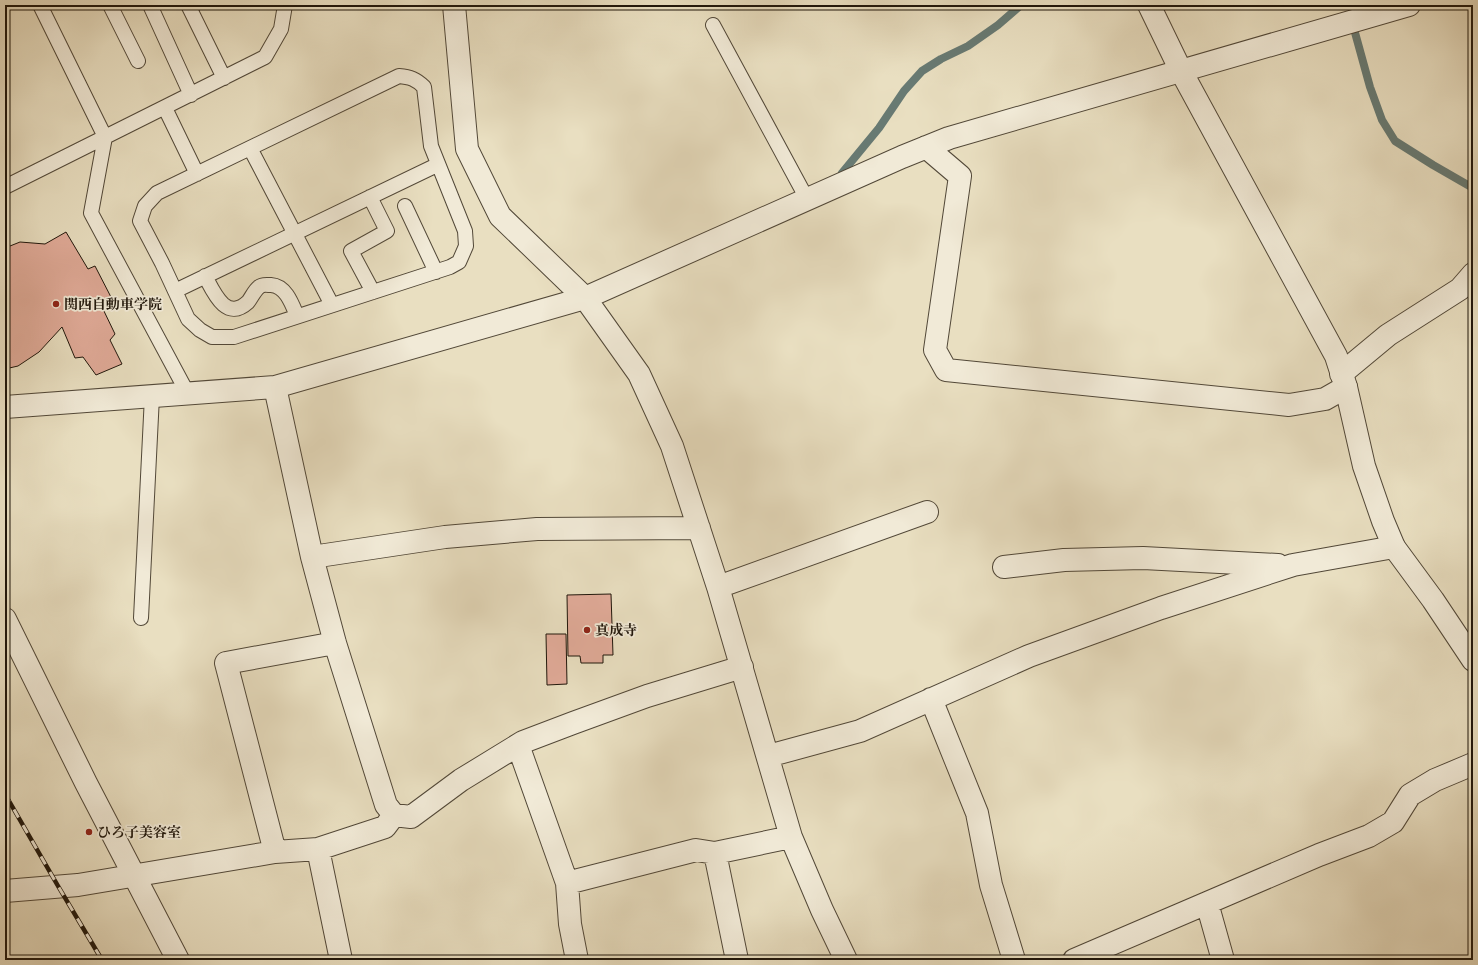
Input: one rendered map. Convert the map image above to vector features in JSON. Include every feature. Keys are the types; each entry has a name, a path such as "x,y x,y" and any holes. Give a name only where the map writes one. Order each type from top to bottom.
{"street":[{"path":"454,5 467,148 500,216 585,298 639,374 672,446 718,587 792,837 822,910 846,960"},
{"path":"1149,5 1181,72 1336,356 1364,466 1383,521 1394,547 1433,600 1473,660"},
{"path":"5,407 275,387 585,298 807,199 949,138 1409,5"},
{"path":"926,147 960,176 935,350 946,370 1288,405 1325,399 1388,335 1460,289 1473,274"},
{"path":"275,387 312,557 334,643 386,805 394,815 411,817 461,780 518,745 647,696 742,667"},
{"path":"718,587 927,512"},
{"path":"312,557 445,537 537,529 699,528"},
{"path":"768,756 860,731 1028,656 1161,608 1293,565 1394,547"},
{"path":"1004,567 1064,560 1143,558 1293,565"},
{"path":"5,619 83,776 178,960"},
{"path":"275,852 226,663 334,643"},
{"path":"931,699 976,814 991,885 1014,960"},
{"path":"518,745 567,883 570,924 577,960"},
{"path":"1074,960 1103,954 1208,904 1369,836 1393,822 1410,796 1435,780 1473,764"},
{"path":"5,890 78,885 275,852 318,849 385,827 394,815"},
{"path":"567,883 696,850 715,853 792,837"},
{"path":"318,849 341,960"},
{"path":"715,853 737,960"},
{"path":"1208,904 1223,960"}],"lane":[{"path":"40,5 105,138 91,213 188,394"},
{"path":"110,5 138,61"},
{"path":"150,5 191,94"},
{"path":"194,5 189,7 224,78"},
{"path":"5,187 265,57 281,29 285,5"},
{"path":"713,25 807,199"},
{"path":"399,76 404,76 417,80 424,87 430,146 465,231 466,246 459,262 450,267 234,337 212,337 200,330 188,319 162,262 140,221 144,206 157,193 197,174 378,85 399,76"},
{"path":"165,108 197,174"},
{"path":"250,148 332,305"},
{"path":"175,291 437,165"},
{"path":"370,198 387,231 351,251 373,292"},
{"path":"404,206 436,272"},
{"path":"205,276 216,296 230,309 241,307 250,300 257,288 261,285 274,285 280,287 285,293 297,316"},
{"path":"141,618 152,396"}],"building":[{"name":"関西自動車学院","path":"66,232 88,269 95,266 113,301 102,307 115,334 110,340 122,364 96,375 83,357 75,358 62,327 39,352 18,366 5,369 5,248 20,242 45,244"},
{"path":"611,594 613,655 603,655 603,663 581,663 580,656 568,656 567,595"},
{"path":"546,634 566,634 567,684 547,685"}],"waterway":[{"path":"842,173 879,128 904,91 922,71 941,59 968,46 998,25 1021,5"},
{"path":"1354,29 1370,87 1382,120 1395,141 1473,188"}],"railway":[{"path":"5,794 102,960"}],"place":[{"name":"関西自動車学院","path":"56,304"},
{"name":"真成寺","path":"587,630"},
{"name":"ひろ子美容室","path":"89,832"}]}
